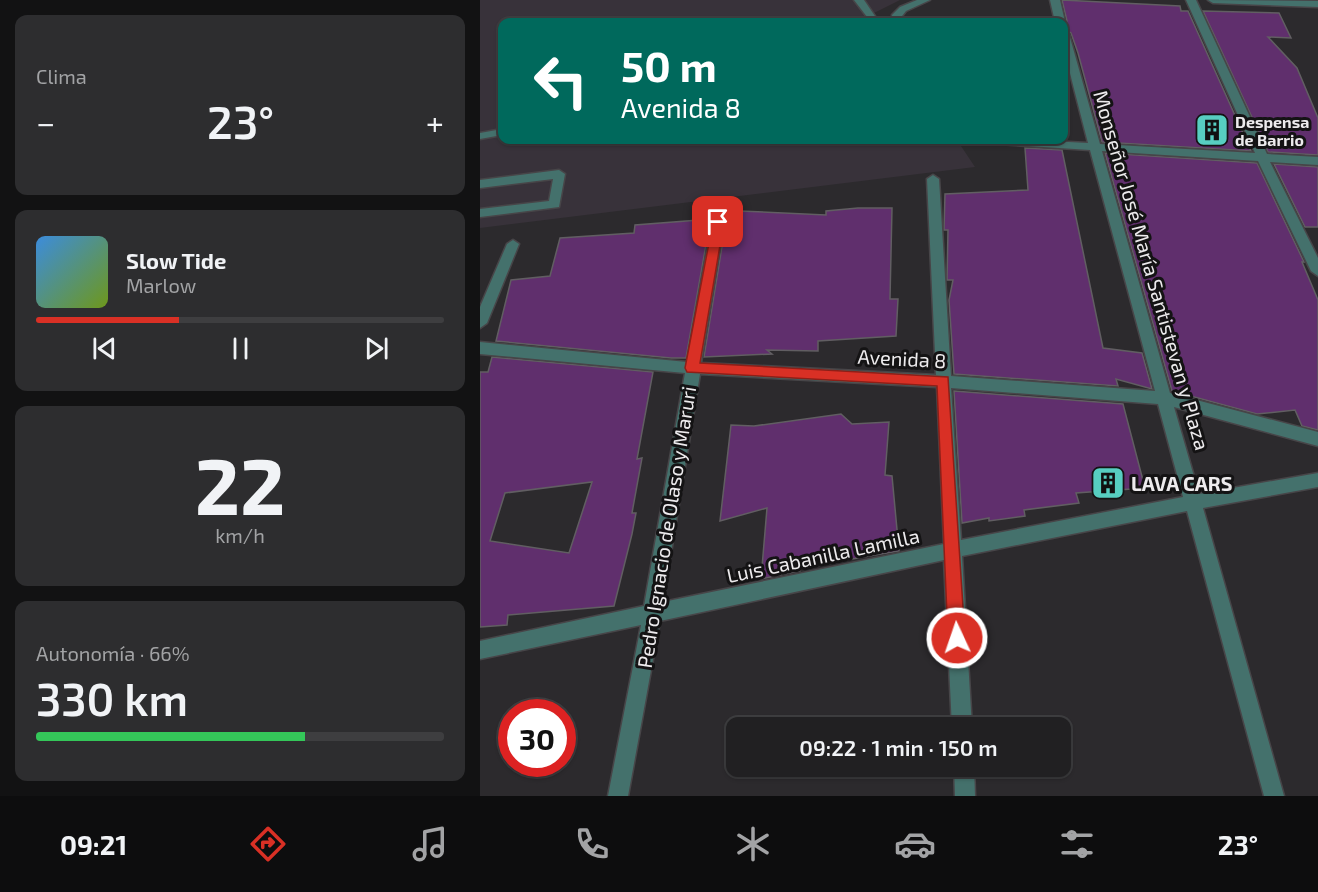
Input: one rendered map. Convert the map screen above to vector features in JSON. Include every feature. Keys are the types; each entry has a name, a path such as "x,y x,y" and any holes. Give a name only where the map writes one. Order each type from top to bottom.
{"street":[{"path":"859,0 872,18"},
{"path":"897,18 903,9 925,0"},
{"path":"1054,0 1059,18"},
{"path":"1191,0 1263,159 1318,271"},
{"path":"1214,0 1318,4"},
{"name":"Monseñor José María Santistevan y Plaza","path":"1068,50 1093,147 1165,398 1274,796"},
{"path":"480,136 498,133"},
{"path":"1038,144 1318,161"},
{"path":"480,184 559,174 555,204 480,213"},
{"path":"933,179 961,717"},
{"name":"Pedro Ignacio de Olaso y Maruri","path":"618,796 652,613 718,222"},
{"path":"480,323 513,244"},
{"name":"Avenida 8","path":"480,348 692,368 943,381 1165,398 1318,439"},
{"name":"Luis Cabanilla Lamilla","path":"480,650 952,549 1318,480"},
{"path":"964,777 965,796"}],"shaded area":[{"path":"480,0 900,0 874,13 877,18 498,18 498,144 960,144 975,167 480,228"}],"building":[{"path":"1062,0 1180,6 1181,11 1188,11 1251,151 1102,142 1078,53 1071,33 1068,31"},
{"path":"1203,11 1279,13 1291,38 1268,37 1297,68 1318,118 1318,155 1268,152"},
{"path":"1025,148 1062,150 1103,348 1142,353 1152,389 1116,379 1118,386 954,374 949,300 953,280 947,280 948,230 944,230 945,194 1028,190"},
{"path":"1105,153 1257,163 1304,262 1302,262 1318,300 1318,430 1302,426 1295,410 1257,414 1172,391"},
{"path":"1274,164 1318,167 1318,227 1305,227"},
{"path":"892,208 890,299 898,299 896,336 818,341 818,351 767,350 772,354 704,357 726,222 722,218 740,217 740,211 826,215 826,211"},
{"path":"713,219 710,222 686,358 496,341 511,280 550,276 560,238 634,233 635,225"},
{"path":"492,357 653,372 637,459 642,458 632,513 636,513 614,606 508,615 507,625 480,627 480,372 488,372","holes":["592,482 569,553 490,541 505,493"]},
{"path":"954,391 1123,404 1145,488 1076,493 1079,503 1024,510 1025,516 989,521 989,518 962,523"},
{"path":"841,414 852,424 889,422 885,475 892,476 899,551 800,568 800,571 761,579 767,508 720,521 731,425 754,426"}],"place":[{"name":"Despensa de Barrio","path":"1212,130"},
{"name":"LAVA CARS","path":"1108,483"}],"route":[{"path":"718,222 692,368 943,381 957,638"}]}
